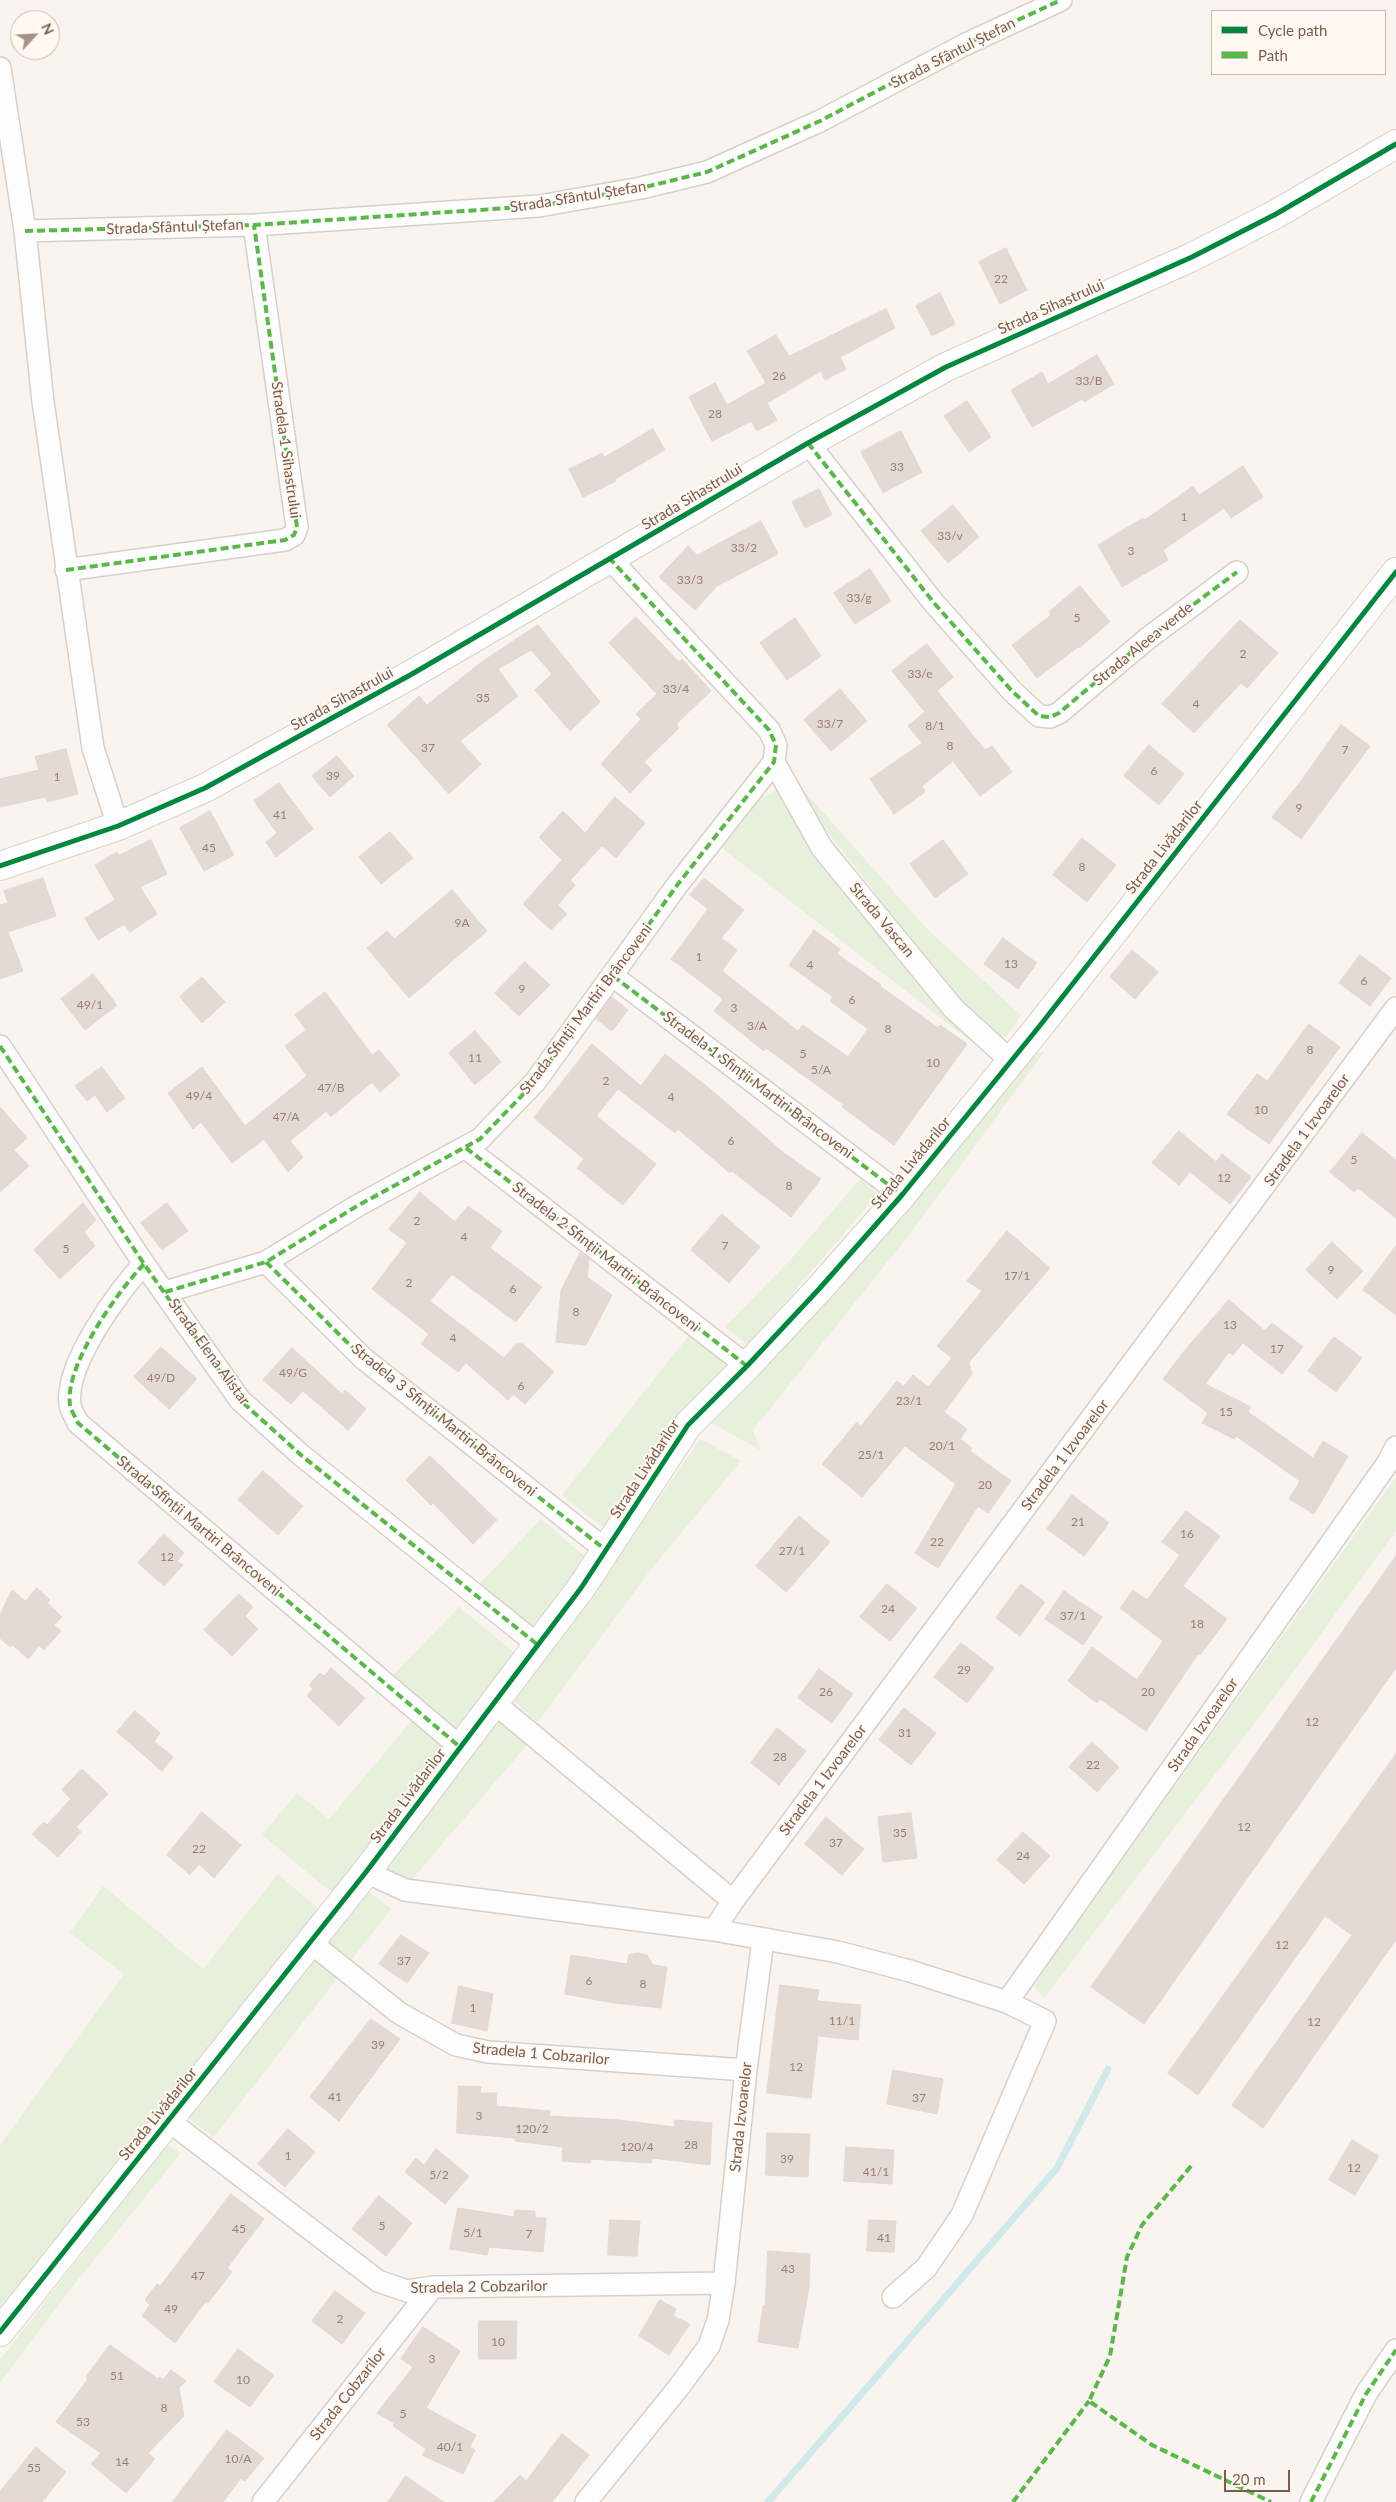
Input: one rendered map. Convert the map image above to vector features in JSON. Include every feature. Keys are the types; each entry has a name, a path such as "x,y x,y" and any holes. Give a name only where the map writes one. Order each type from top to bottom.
{"street":[{"name":"Strada Sfântul Ștefan","path":"25,232 254,225 539,206 641,188 707,172 820,121 966,44 1061,0"},
{"path":"0,68 25,232 43,402 92,748 118,826"},
{"name":"Strada Sihastrului","path":"0,866 118,826 205,788 412,674 611,560 808,443 946,367 1175,264 1234,235 1276,214 1396,144"},
{"name":"Stradela 1 Sihastrului","path":"66,570 285,540 294,535 296,528 254,225"},
{"name":"Strada Aleea verde","path":"808,443 934,604 1039,716 1050,717 1059,713 1147,639 1237,572"},
{"path":"611,560 769,730 776,745 774,762"},
{"name":"Strada Livădarilor","path":"0,2332 366,1872 607,1551 688,1425 747,1366 902,1195 1011,1061 1396,572"},
{"name":"Strada Sfinții Martiri Brâncoveni","path":"165,1292 266,1262 357,1206 480,1139 535,1082 678,884 774,762"},
{"name":"Strada Vascan","path":"774,762 822,848 952,1008 1011,1061"},
{"name":"Stradela 1 Sfinții Martiri Brâncoveni","path":"613,976 902,1195"},
{"name":"Stradela 1 Izvoarelor","path":"714,1930 733,1901 1396,1008"},
{"name":"Strada Elena Alistar","path":"0,1046 144,1264 240,1400 301,1455 538,1645"},
{"name":"Stradela 2 Sfinții Martiri Brâncoveni","path":"466,1148 747,1366"},
{"name":"Stradela 3 Sfinții Martiri Brâncoveni","path":"266,1262 364,1359 607,1551"},
{"name":"Strada Sfînții Martiri Brâncoveni","path":"144,1264 127,1281 108,1308 82,1355 72,1385 70,1405 78,1423 460,1746"},
{"name":"Strada Izvoarelor","path":"1007,2002 1387,1464 1396,1447"},
{"path":"493,1702 733,1901"},
{"path":"366,1872 405,1890 714,1930 838,1952 910,1971 1007,2002 1045,2021 962,2215 926,2268 893,2297"},
{"name":"Strada Izvoarelor","path":"586,2502 679,2387 709,2346 718,2320 724,2283 746,2070 764,1940"},
{"name":"Stradela 1 Cobzarilor","path":"310,1942 399,2013 456,2046 488,2052 746,2070"},
{"name":"Stradela 2 Cobzarilor","path":"169,2120 378,2281 407,2291 432,2287 724,2283"},
{"name":"Strada Cobzarilor","path":"263,2502 432,2287"},
{"path":"1311,2502 1366,2394 1396,2350"}],"green space":[{"path":"789,774 927,929 1021,1015 1006,1037 989,1031 947,984 822,825"},
{"path":"780,788 987,1054 722,848 760,799"},
{"path":"1045,1051 909,1235 753,1430 760,1450 708,1421 889,1232 1026,1056"},
{"path":"860,1179 878,1194 748,1345 725,1327 794,1256"},
{"path":"690,1334 727,1366 668,1424 605,1529 562,1495"},
{"path":"700,1439 741,1461 652,1568 538,1722 512,1700 585,1606"},
{"path":"1396,1477 1396,1531 1285,1683 1044,1998 1034,1987 1052,1958"},
{"path":"541,1519 588,1559 533,1634 476,1588"},
{"path":"459,1607 517,1655 458,1731 393,1675"},
{"path":"413,1719 444,1744 332,1893 262,1835 297,1793 329,1819"},
{"path":"497,1720 527,1745 409,1883 382,1867"},
{"path":"278,1874 319,1909 0,2309 0,2145 124,1974 70,1933 103,1886 203,1969"},
{"path":"366,1889 391,1909 214,2137 188,2118"},
{"path":"167,2145 181,2153 72,2287 0,2383 0,2360"}],"building":[{"path":"1006,248 1027,290 1000,304 979,262"},
{"path":"940,293 955,324 932,336 916,306"},
{"path":"886,309 895,328 840,357 846,369 825,380 821,371 767,403 777,420 757,431 751,421 712,441 689,397 715,383 727,405 766,383 747,351 776,335 789,356"},
{"path":"1097,355 1114,384 1084,402 1082,399 1032,427 1011,390 1042,372 1048,384"},
{"path":"967,401 991,437 969,452 944,416"},
{"path":"653,429 665,450 615,479 616,481 583,497 569,469 602,453 604,457"},
{"path":"901,431 922,472 883,493 861,452"},
{"path":"1243,466 1263,497 1231,518 1224,508 1163,550 1168,560 1122,587 1098,545 1143,518 1145,520 1193,486 1199,495"},
{"path":"819,489 832,515 805,528 792,502"},
{"path":"953,505 979,537 948,563 921,531"},
{"path":"761,521 778,554 717,586 695,610 659,577 688,546 697,555"},
{"path":"870,569 891,601 855,624 834,593"},
{"path":"1080,586 1110,622 1079,648 1037,678 1012,645 1051,615 1049,612"},
{"path":"636,617 679,662 682,659 711,691 676,724 679,728 644,762 652,770 630,793 601,764 641,719 636,714 657,694 609,643"},
{"path":"795,618 821,656 787,680 760,643"},
{"path":"1240,620 1278,653 1247,688 1241,683 1194,733 1162,704"},
{"path":"538,625 600,702 570,731 535,690 552,674 531,650 498,669 518,696 460,741 481,764 449,794 387,725 419,696 427,705 483,661"},
{"path":"927,644 953,677 937,691 985,750 992,746 1012,772 980,796 953,761 922,786 925,792 894,814 870,779 922,743 908,726 925,712 892,671"},
{"path":"840,689 867,721 831,751 804,720"},
{"path":"1341,725 1370,746 1301,839 1272,817 1301,781"},
{"path":"1149,745 1184,774 1159,805 1124,776"},
{"path":"66,749 78,794 47,802 46,797 0,807 0,779 39,770 35,757"},
{"path":"337,756 354,776 330,797 312,776"},
{"path":"279,783 313,829 276,857 266,842 277,833 254,801"},
{"path":"615,797 645,823 616,858 602,846 570,880 575,885 558,905 567,914 551,930 523,904 562,860 539,837 563,811 585,833"},
{"path":"210,811 234,855 204,871 180,828"},
{"path":"390,832 413,858 381,884 359,857"},
{"path":"1082,838 1116,865 1087,902 1053,875"},
{"path":"151,840 167,874 140,887 157,914 130,932 124,924 98,940 85,918 115,900 95,865 117,852 119,855"},
{"path":"943,840 968,874 935,898 910,864"},
{"path":"43,878 56,916 8,932 23,971 0,979 0,905 8,903 4,891"},
{"path":"704,878 744,910 721,938 737,950 722,971 798,1031 803,1025 848,1057 868,1029 830,1001 833,997 789,965 814,930 840,949 837,954 938,1028 940,1025 967,1044 894,1145 842,1107 844,1105 766,1048 764,1051 714,1011 723,999 671,959 708,909 690,895"},
{"path":"452,890 487,931 409,998 367,948 387,931 394,939"},
{"path":"1003,938 1037,963 1018,989 984,964"},
{"path":"1132,950 1158,972 1135,999 1110,977"},
{"path":"1360,955 1391,978 1370,1006 1339,983"},
{"path":"525,962 550,985 519,1016 495,993"},
{"path":"93,974 117,1005 85,1030 61,999"},
{"path":"202,977 225,1002 202,1023 180,997"},
{"path":"325,992 372,1055 379,1050 400,1075 380,1092 372,1082 331,1117 326,1111 290,1141 303,1157 288,1172 264,1139 232,1163 201,1122 193,1129 168,1093 202,1067 245,1126 307,1076 285,1046 306,1030 295,1015"},
{"path":"612,997 628,1010 612,1031 596,1019"},
{"path":"1309,1024 1340,1047 1269,1144 1227,1114 1257,1074 1267,1081"},
{"path":"475,1031 501,1062 475,1085 449,1053"},
{"path":"592,1044 641,1086 665,1054 709,1088 785,1154 821,1179 791,1217 732,1171 730,1173 678,1129 675,1133 618,1089 596,1116 656,1164 623,1205 577,1168 584,1159 534,1118"},
{"path":"102,1067 125,1098 107,1112 95,1095 87,1101 75,1086"},
{"path":"0,1107 27,1138 14,1150 29,1166 0,1192"},
{"path":"1179,1131 1216,1162 1222,1154 1251,1177 1230,1204 1190,1172 1179,1185 1152,1163"},
{"path":"1362,1133 1396,1160 1396,1218 1358,1188 1354,1192 1330,1172"},
{"path":"420,1192 455,1222 468,1206 502,1231 490,1248 542,1287 516,1322 452,1274 430,1301 504,1358 516,1344 523,1344 554,1372 525,1404 513,1394 508,1400 466,1363 458,1372 421,1344 429,1334 372,1289 407,1243 389,1229"},
{"path":"83,1203 96,1220 84,1232 95,1246 60,1279 34,1250"},
{"path":"167,1203 188,1231 162,1250 141,1223"},
{"path":"722,1214 760,1247 729,1283 691,1250"},
{"path":"1007,1231 1050,1268 969,1362 972,1374 944,1412 967,1429 960,1439 972,1448 970,1451 1011,1481 988,1513 978,1506 938,1568 915,1553 956,1484 905,1446 862,1497 822,1464 857,1422 861,1426 897,1381 904,1386 913,1375 928,1387 952,1358 937,1346 982,1291 967,1281"},
{"path":"1332,1242 1363,1271 1337,1299 1306,1270"},
{"path":"1396,1246 1396,1315 1363,1290"},
{"path":"580,1253 589,1259 587,1277 612,1295 586,1345 556,1342 561,1291"},
{"path":"1229,1300 1265,1331 1272,1323 1303,1347 1282,1374 1243,1343 1233,1355 1229,1352 1205,1384 1251,1407 1248,1412 1313,1458 1323,1441 1348,1456 1314,1514 1289,1499 1300,1481 1236,1436 1234,1439 1202,1423 1208,1413 1163,1379 1185,1350"},
{"path":"1334,1337 1362,1358 1336,1392 1308,1371"},
{"path":"161,1347 197,1379 169,1409 134,1377"},
{"path":"292,1348 342,1394 345,1390 366,1409 348,1430 303,1391 291,1404 263,1380"},
{"path":"430,1456 497,1520 473,1544 433,1503 431,1505 406,1480"},
{"path":"263,1471 303,1506 278,1535 238,1500"},
{"path":"1072,1495 1109,1523 1084,1556 1047,1529"},
{"path":"1186,1511 1220,1536 1183,1586 1227,1619 1200,1655 1198,1654 1146,1731 1100,1699 1097,1703 1068,1681 1092,1647 1137,1680 1163,1641 1120,1608 1133,1590 1147,1600 1180,1555 1162,1542"},
{"path":"799,1516 830,1542 786,1592 756,1566"},
{"path":"164,1534 184,1553 177,1561 183,1565 164,1586 138,1563"},
{"path":"1396,1556 1396,1668 1144,2024 1091,1987"},
{"path":"887,1584 917,1608 890,1641 860,1617"},
{"path":"1021,1584 1045,1602 1020,1636 996,1618"},
{"path":"37,1588 50,1600 47,1603 62,1617 54,1625 61,1631 44,1650 39,1646 28,1659 13,1645 10,1647 0,1638 0,1615 12,1590 25,1601"},
{"path":"1064,1591 1102,1617 1083,1645 1045,1619"},
{"path":"239,1594 253,1607 245,1616 258,1629 232,1656 204,1630"},
{"path":"961,1643 994,1668 967,1703 934,1677"},
{"path":"331,1668 365,1698 339,1726 307,1696 313,1689 309,1685 320,1673 324,1676"},
{"path":"819,1669 853,1694 832,1723 798,1698"},
{"path":"904,1708 936,1733 911,1765 879,1740"},
{"path":"135,1711 160,1733 154,1741 173,1757 162,1771 117,1732"},
{"path":"777,1728 806,1751 779,1785 751,1763"},
{"path":"1092,1742 1119,1767 1097,1792 1069,1767"},
{"path":"1396,1754 1396,1940 1263,2128 1232,2105 1352,1935 1325,1916 1198,2095 1168,2073"},
{"path":"82,1769 108,1794 76,1827 81,1832 58,1857 32,1834 44,1822 47,1825 71,1799 62,1790"},
{"path":"202,1812 241,1845 214,1878 199,1864 190,1875 167,1855"},
{"path":"911,1813 917,1858 883,1862 878,1817"},
{"path":"826,1817 864,1849 842,1875 805,1844"},
{"path":"1023,1832 1050,1856 1024,1884 997,1860"},
{"path":"401,1935 429,1953 407,1983 379,1964"},
{"path":"638,1953 647,1955 653,1965 667,1967 661,2008 614,2003 565,1994 571,1955 627,1964 629,1955"},
{"path":"780,1985 819,1990 817,2001 861,2005 858,2040 818,2036 811,2098 767,2093"},
{"path":"459,1986 493,1994 487,2031 452,2023"},
{"path":"371,2019 400,2039 339,2121 310,2097"},
{"path":"893,2070 943,2079 937,2114 887,2104"},
{"path":"459,2086 481,2087 480,2093 497,2093 496,2106 550,2111 549,2116 618,2120 674,2127 675,2120 712,2123 710,2165 652,2158 651,2163 591,2159 590,2163 562,2161 563,2147 515,2141 515,2138 457,2133"},
{"path":"288,2129 315,2152 285,2187 258,2164"},
{"path":"767,2133 810,2134 808,2177 766,2175"},
{"path":"1352,2140 1379,2156 1355,2195 1329,2180"},
{"path":"846,2147 894,2150 892,2184 844,2181"},
{"path":"436,2149 469,2176 445,2204 405,2172 416,2158 424,2165"},
{"path":"231,2194 264,2219 227,2268 232,2272 208,2303 206,2301 175,2343 142,2316 150,2305 145,2300 157,2284 160,2286"},
{"path":"379,2196 412,2223 386,2256 352,2229"},
{"path":"458,2208 514,2217 515,2210 535,2211 535,2218 546,2218 543,2252 489,2247 487,2255 450,2249"},
{"path":"610,2220 640,2221 637,2256 608,2255"},
{"path":"869,2220 896,2221 894,2252 867,2251"},
{"path":"768,2251 810,2254 809,2287 798,2348 758,2342 763,2306 765,2306"},
{"path":"335,2291 365,2313 342,2344 312,2321"},
{"path":"660,2300 676,2309 673,2316 690,2324 669,2355 639,2336"},
{"path":"479,2321 517,2321 516,2359 479,2359"},
{"path":"423,2327 460,2351 426,2408 476,2435 470,2447 475,2450 463,2474 422,2455 426,2449 393,2426 394,2423 377,2413 413,2367 401,2359"},
{"path":"110,2345 158,2379 160,2377 163,2380 171,2370 186,2381 179,2388 184,2416 148,2453 155,2459 126,2493 91,2464 101,2453 56,2422 88,2379 86,2377"},
{"path":"238,2349 274,2375 250,2407 214,2382"},
{"path":"227,2430 264,2458 245,2481 241,2478 223,2502 173,2502"},
{"path":"562,2434 589,2455 552,2502 494,2502 520,2475 526,2481"},
{"path":"36,2447 66,2472 42,2502 0,2502 0,2492"},
{"path":"406,2476 417,2484 444,2502 388,2502"}],"waterway":[{"path":"768,2502 1057,2168 1108,2069"}],"marked path":[{"path":"25,231 254,225 539,206 641,188 707,172 820,121 966,44 1061,0"},
{"path":"66,570 285,540 294,535 297,527 254,225"},
{"path":"808,443 934,603 1012,691 1039,716 1050,717 1059,713 1147,639 1237,572"},
{"path":"165,1292 266,1262 357,1206 480,1139 535,1082 678,884 774,762 776,745 769,730 611,560"},
{"path":"613,976 902,1195"},
{"path":"0,1046 144,1264 240,1400 301,1455 538,1645"},
{"path":"466,1148 747,1366"},
{"path":"266,1262 364,1359 607,1551"},
{"path":"144,1264 108,1310 95,1330 75,1370 70,1389 70,1405 78,1423 460,1747"},
{"path":"1191,2166 1142,2225 1127,2257 1110,2356 1089,2401 1152,2445 1271,2502"},
{"path":"1311,2502 1366,2394 1396,2350"},
{"path":"1013,2502 1089,2401"}],"cycle path":[{"path":"0,866 118,826 205,788 412,674 808,443 946,367 1192,257 1276,214 1396,144"},
{"path":"0,2332 366,1872 581,1588 688,1425 747,1366 820,1288 902,1195 1038,1028 1396,572"}]}
